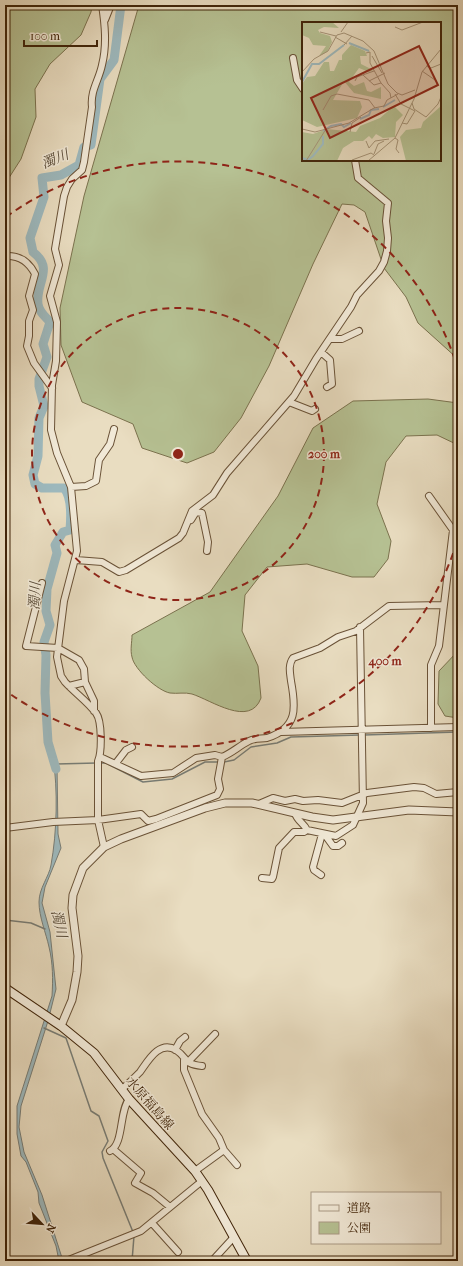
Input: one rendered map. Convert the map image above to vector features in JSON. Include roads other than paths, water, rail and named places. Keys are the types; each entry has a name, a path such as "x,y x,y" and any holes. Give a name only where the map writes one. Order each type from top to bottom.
{"main road":[{"name":"水原福島線","path":"5,988 61,1026 94,1053 129,1099 195,1171 247,1261"}],"street":[{"path":"102,5 105,41 102,65 94,86 91,100 92,107 84,162 82,170 72,179 67,187 56,236 55,249 59,265 50,296 58,322 50,430 57,453 71,487 77,551 76,560 64,601 58,648 58,667 61,676 98,717 101,742 99,761 98,820 104,848"},
{"path":"104,20 111,5"},
{"path":"293,58 297,80 302,88"},
{"path":"185,528 192,511 211,497 227,473 289,402 351,307 357,295 379,271 384,262 388,238 386,221 388,203 358,178 355,161"},
{"path":"5,256 19,258 32,267 35,274 29,296 33,310 29,321 29,336 26,346 34,363 52,388"},
{"path":"330,339 342,339 359,331"},
{"path":"321,352 330,360 332,384 327,387"},
{"path":"289,402 312,411 315,408"},
{"path":"71,487 86,486 96,481 99,460 110,444 114,428"},
{"path":"429,496 450,525 455,535 443,605 439,646 431,665 431,728"},
{"path":"76,560 102,562 115,571 126,570 179,538 196,512 202,513 208,542 207,551"},
{"path":"42,583 26,646 58,648 79,660 84,669 85,682 94,701 94,711"},
{"path":"281,732 295,710 290,671 291,660 293,658 320,648 338,637 356,631 388,606 443,605"},
{"path":"262,878 272,879 274,877 277,853 291,834 306,830 324,835 336,836 353,825 364,803 361,734 360,627"},
{"path":"69,686 85,682"},
{"path":"5,828 61,821 98,820 141,814 148,821 212,798 220,789 218,779 222,761 249,741 266,738 281,732 361,734 458,727"},
{"path":"116,763 126,750 132,747"},
{"path":"99,761 116,763 141,776 149,776 173,773 196,758 215,754 222,761"},
{"path":"259,804 273,798 285,801 294,799 303,801 318,800 342,803 363,794 414,787 424,788 436,794 458,792"},
{"path":"218,793 228,803"},
{"path":"61,1026 72,1000 78,956 72,908 73,895 83,868 104,848 205,808 228,803 243,802 259,804 333,820 409,810 458,812"},
{"path":"295,813 296,819 304,825 306,830"},
{"path":"324,835 333,846 338,846 342,843"},
{"path":"320,875 314,870 313,867 324,835"},
{"path":"215,1034 186,1061 184,1070 202,1114 219,1138 224,1150 237,1165"},
{"path":"175,1050 180,1041 185,1037"},
{"path":"122,1089 154,1054 165,1048 175,1050 186,1061 202,1066"},
{"path":"129,1099 122,1119 118,1139 111,1150 141,1173 135,1183 153,1193 170,1207"},
{"path":"195,1171 224,1150"},
{"path":"66,1261 141,1231 202,1181"},
{"path":"152,1223 178,1252"},
{"path":"212,1261 234,1237"}],"water":[{"name":"濁川","path":"53,757 57,766 58,834 61,848 45,887 42,903 50,932 56,989 48,1021 21,1106 19,1127 24,1152 42,1195 63,1261 59,1261 56,1246 39,1203 38,1192 26,1162 21,1156 17,1134 17,1106 52,996 53,978 51,959 48,942 41,919 39,897 50,869 55,839 56,797"}],"waterway":[{"name":"濁川","path":"56,769 48,742 45,693 46,655 44,642 50,625 46,611 47,589 57,553 55,545 63,532 70,530 71,520 67,492 64,488 42,488 35,484 33,475 38,456 39,418 44,406 39,386 39,379 47,357 43,344 50,322 42,314 38,304 39,289 43,276 43,264 33,252 30,238 44,197 42,178 61,175 79,165 84,147 91,145 100,79 114,60 121,5"},
{"path":"364,735 458,732"},
{"path":"224,762 234,760 251,747 277,743 291,737 360,735"},
{"path":"101,763 106,763 143,782 172,779 205,762 218,762"},
{"path":"56,764 97,763"},
{"path":"5,920 31,923 45,929"},
{"path":"44,1028 66,1038 91,1111 99,1116 108,1141 102,1152 103,1158 133,1232"},
{"path":"132,1261 134,1236"}]}
